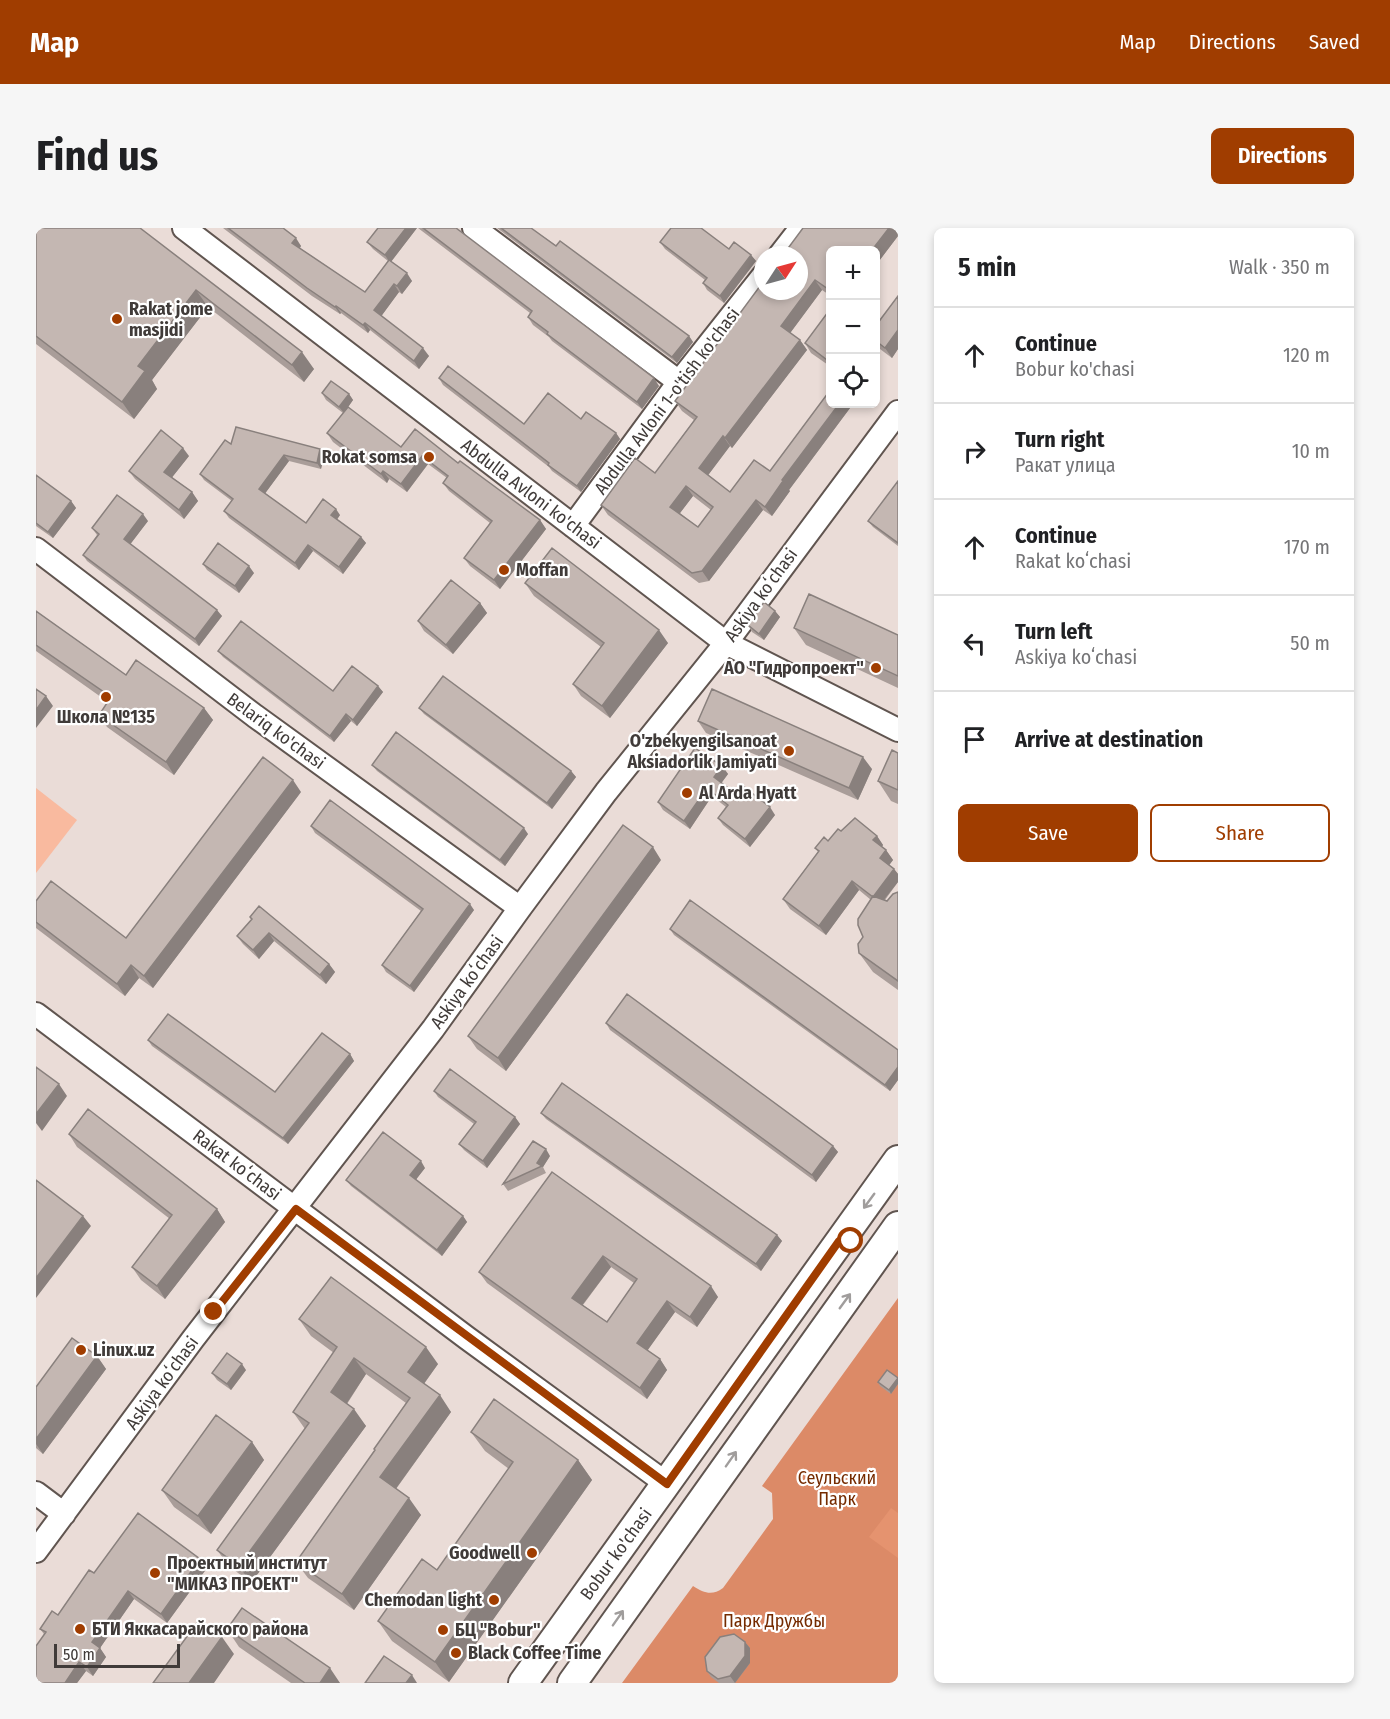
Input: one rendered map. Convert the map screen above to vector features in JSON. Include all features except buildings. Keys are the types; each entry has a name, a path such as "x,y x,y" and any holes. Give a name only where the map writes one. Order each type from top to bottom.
{"main road":[{"name":"Bobur ko'chasi","path":"523,1683 898,1160"},
{"path":"572,1683 898,1226"},
{"path":"839,1241 851,1241 862,1245 868,1254 870,1265"}],"street":[{"name":"Abdulla Avloni ko'chasi","path":"184,228 726,643 898,730"},
{"path":"474,228 679,382"},
{"path":"787,246 801,228"},
{"name":"Abdulla Avloni 1-o'tish ko'chasi","path":"573,526 679,382 754,287"},
{"name":"Askiya koʻchasi","path":"36,1551 193,1339 296,1209 433,1029 606,792 726,643 898,412"},
{"name":"Belariq ko'chasi","path":"36,549 255,716 520,908"},
{"name":"Rakat koʻchasi","path":"36,1014 667,1484"},
{"path":"36,1492 64,1514"}],"shaded area":[{"path":"36,788 77,820 36,873"},
{"path":"891,1508 898,1513 898,1558 869,1537"}],"green space":[{"path":"898,1298 898,1683 622,1683 693,1586 708,1593 723,1588 773,1519 772,1493 762,1486"}],"place":[{"name":"Rakat jome masjidi","path":"117,319"},
{"name":"Rokat somsa","path":"429,457"},
{"name":"Moffan","path":"504,570"},
{"name":"АО \"Гидропроект\"","path":"876,668"},
{"name":"Школа №135","path":"106,697"},
{"name":"O'zbekyengilsanoat Aksiadorlik Jamiyati","path":"789,751"},
{"name":"Al Arda Hyatt","path":"687,793"},
{"name":"Linux.uz","path":"81,1350"},
{"name":"Goodwell","path":"532,1553"},
{"name":"Проектный институт \"МИКАЗ ПРОЕКТ\"","path":"155,1573"},
{"name":"Chemodan light","path":"494,1600"},
{"name":"БТИ Яккасарайского района","path":"80,1629"},
{"name":"БЦ \"Bobur\"","path":"443,1630"},
{"name":"Black Coffee Time","path":"456,1653"}],"route":[{"path":"214,1312 296,1209 467,1338 667,1484 839,1241 851,1241"}],"park label":[{"name":"Сеульский Парк","path":"837,1488"},
{"name":"Парк Дружбы","path":"774,1621"}]}
